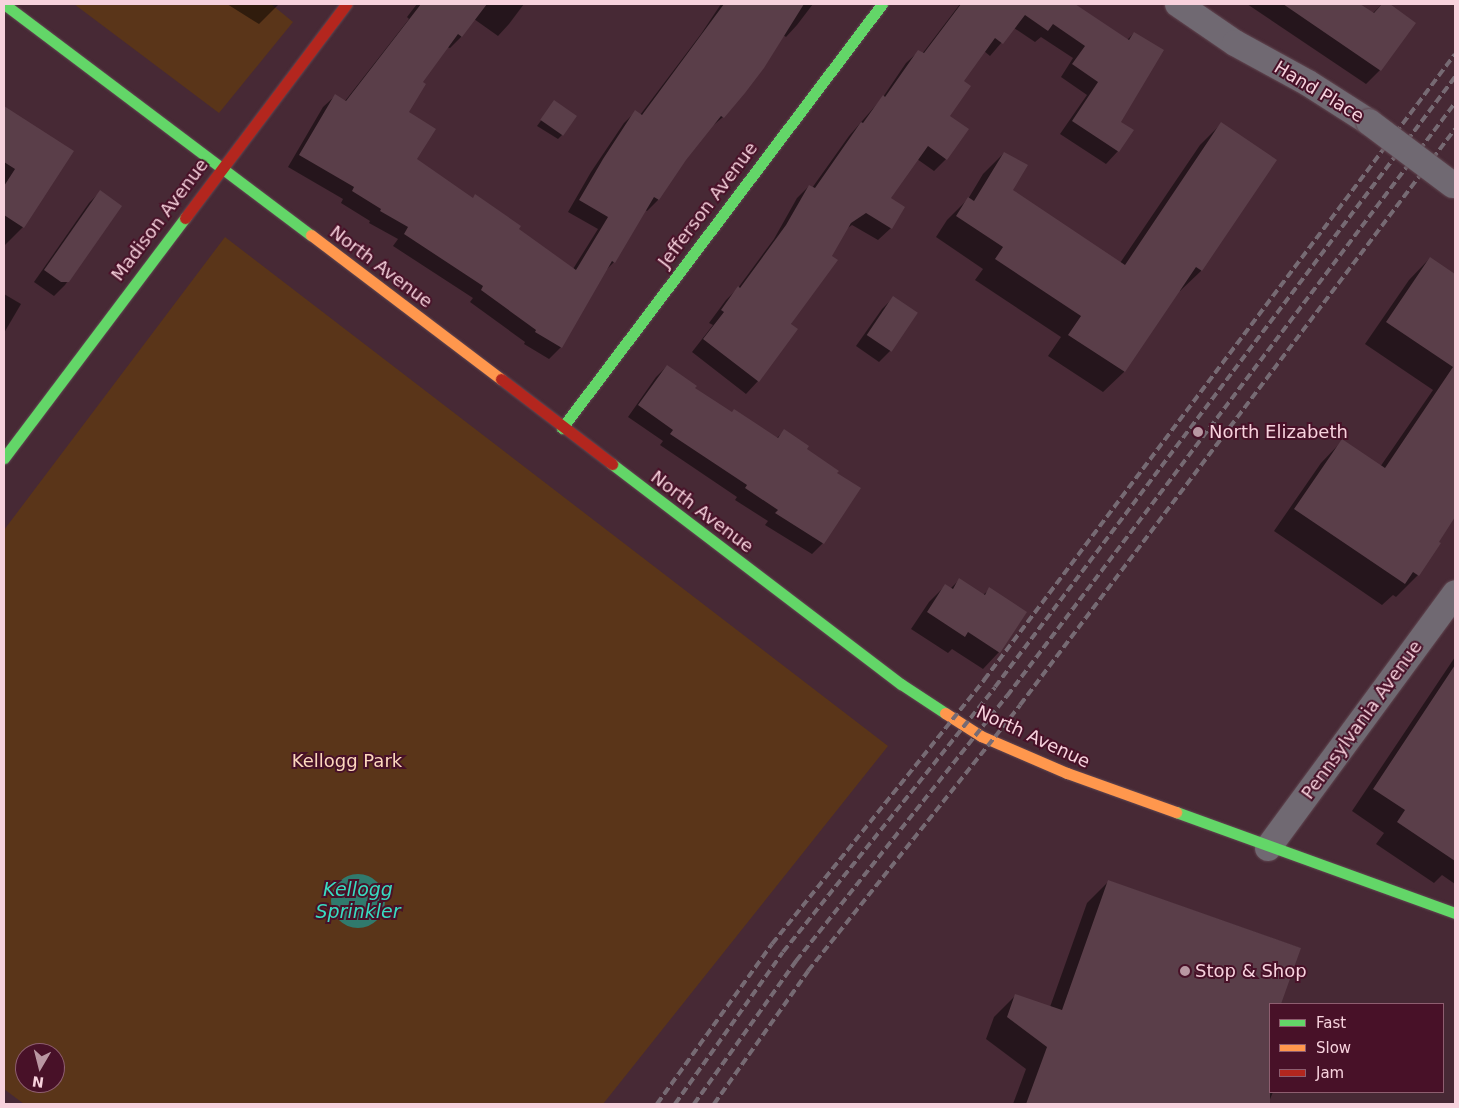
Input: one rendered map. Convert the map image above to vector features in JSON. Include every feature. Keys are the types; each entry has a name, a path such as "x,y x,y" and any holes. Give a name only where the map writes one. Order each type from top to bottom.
{"main road":[{"name":"North Avenue","path":"4,4 222,167 562,428 901,684 981,736 1067,773 1268,848 1455,913"},
{"name":"Madison Avenue","path":"4,458 346,4"},
{"name":"Jefferson Avenue","path":"562,428 882,4"}],"street":[{"name":"Hand Place","path":"1178,4 1234,43 1308,83 1369,122 1454,186"},
{"name":"Pennsylvania Avenue","path":"1268,848 1455,593"}],"green space":[{"path":"74,4 271,4 293,22 219,113"},
{"name":"Kellogg Park","path":"225,237 888,746 603,1104 24,1104 4,1089 4,530"}],"water":[{"name":"Kellogg Sprinkler","path":"358,874 368,876 377,882 383,891 385,901 383,911 377,920 368,926 358,928 348,926 339,920 333,911 331,901 333,891 339,882 348,876"}],"building":[{"path":"421,4 487,4 462,37 458,34 423,82 426,84 409,112 436,129 417,159 473,198 475,194 521,226 519,229 576,270 608,217 579,200 635,110 642,115 724,4 804,4 764,68 745,93 724,118 721,116 686,160 659,200 654,197 615,263 612,261 562,348 535,332 536,330 481,290 483,286 404,234 408,227 380,211 381,209 352,191 354,187 299,155 335,94 346,101"},
{"path":"961,4 1075,4 1129,40 1134,32 1164,50 1121,122 1134,130 1119,152 1072,121 1098,82 1072,64 1085,46 1053,24 1048,31 1025,15 1003,44 995,38 964,81 971,86 950,116 969,129 947,160 928,146 891,198 905,207 892,229 866,213 851,223 832,256 838,260 791,324 798,329 759,382 703,339 724,312 721,310 738,286 740,288 786,225 809,185 815,188 861,122 863,123 883,95 885,97 918,50 924,53"},
{"path":"1283,4 1360,4 1374,13 1382,4 1390,4 1416,23 1381,71"},
{"path":"554,100 577,116 563,136 540,120"},
{"path":"4,106 74,151 24,228 4,215 4,186 15,169 4,162"},
{"path":"1221,122 1277,160 1202,271 1196,267 1125,372 1068,335 1081,316 995,259 1003,247 956,216 968,197 974,201 1004,152 1028,165 1013,190 1125,265"},
{"path":"100,190 122,206 69,282 61,282 44,270"},
{"path":"1430,257 1455,274 1455,517 1439,542 1441,543 1419,576 1413,572 1405,584 1294,509 1342,439 1385,468 1453,367 1386,322"},
{"path":"893,296 918,313 892,352 867,335"},
{"path":"667,365 697,386 695,388 732,412 734,409 778,438 784,429 809,446 807,449 839,471 837,473 861,488 824,544 775,513 778,510 745,488 747,485 670,434 673,430 638,405"},
{"path":"959,578 985,595 989,587 1027,612 1000,653 968,632 965,637 927,612 945,584 953,589"},
{"path":"1455,665 1455,861 1397,822 1405,810 1373,789"},
{"name":"Stop & Shop","path":"1108,880 1301,948 1281,1003 1269,1003 1270,1104 1026,1104 1047,1047 1007,1017 1015,994 1062,1010"}],"railway":[{"path":"657,1104 772,944 984,680 1455,54"},
{"path":"675,1104 783,952 995,687 1455,77"},
{"path":"694,1104 796,961 1007,696 1455,103"},
{"path":"714,1104 808,971 1020,705 1455,129"}],"traffic: fast":[{"path":"4,4 311,235"},
{"path":"562,428 882,4"},
{"path":"4,458 185,218"},
{"path":"612,464 901,684 945,713"},
{"path":"1176,812 1455,913"}],"traffic: slow":[{"path":"311,235 501,379"},
{"path":"945,713 981,736 1067,773 1176,812"}],"traffic: jam":[{"path":"185,218 346,4"},
{"path":"501,379 612,464"}],"place":[{"name":"North Elizabeth","path":"1198,432"},
{"name":"Stop & Shop","path":"1185,971"}]}
